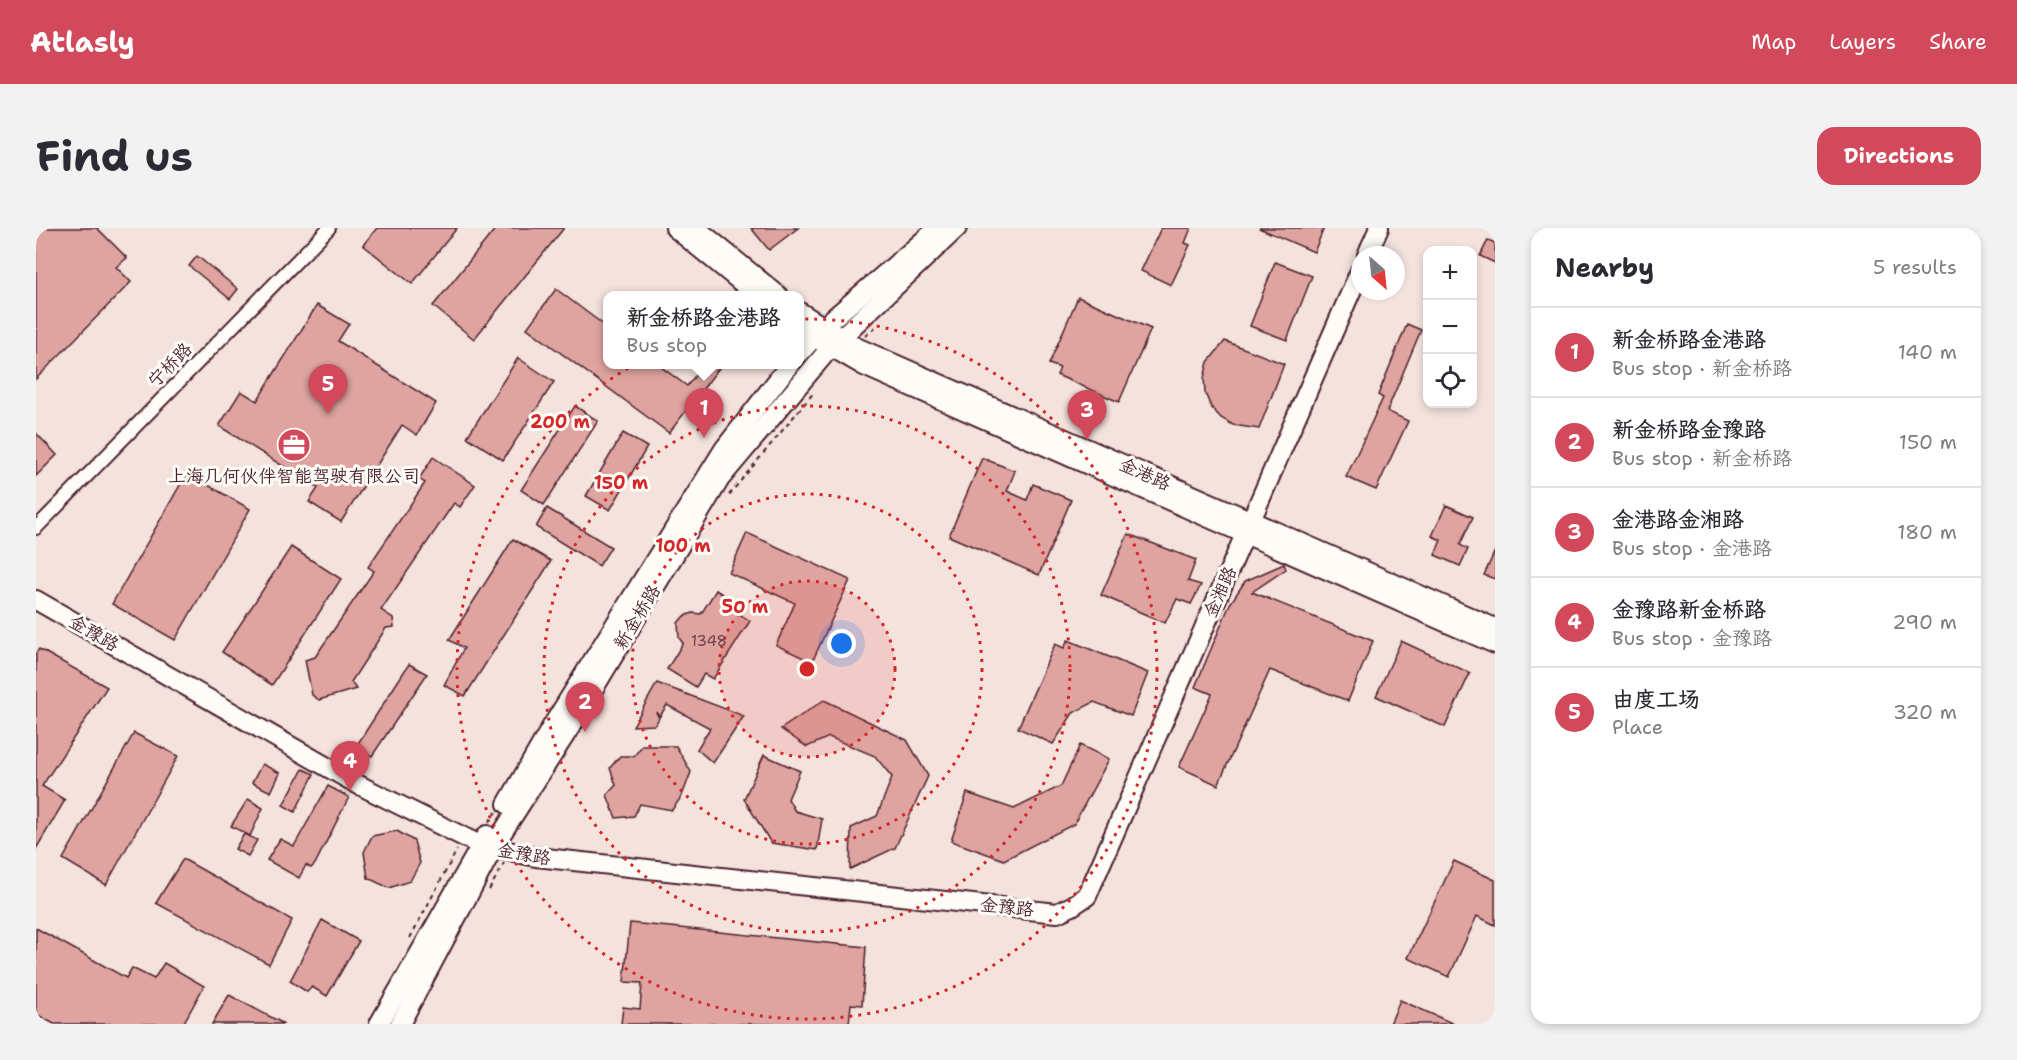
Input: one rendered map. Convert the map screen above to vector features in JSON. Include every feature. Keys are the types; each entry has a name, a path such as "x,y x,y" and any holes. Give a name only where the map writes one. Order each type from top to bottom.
{"street":[{"name":"宁桥路","path":"36,528 329,228"},
{"path":"675,228 752,291"},
{"path":"696,228 773,291"},
{"path":"804,346 812,331 938,228"},
{"name":"新金桥路","path":"379,1024 494,849 573,723 720,479 842,344 957,228"},
{"path":"1371,246 1379,228"},
{"name":"金湘路","path":"1072,906 1087,896 1351,292"},
{"name":"金港路","path":"812,331 1249,527 1495,644"},
{"name":"新金桥路","path":"400,1024 494,849 502,814 552,726 724,449 786,369"},
{"name":"金港路","path":"1249,527 1495,628"},
{"name":"金豫路","path":"36,600 354,783 494,849 536,858 1057,913 1072,906"}],"path":[{"path":"842,344 876,327 883,318"},
{"path":"729,495 816,389"},
{"path":"484,899 494,849"}],"building":[{"path":"36,228 97,228 127,258 116,267 131,282 36,379"},
{"path":"377,228 457,228 412,284 363,245"},
{"path":"496,228 564,228 474,339 433,306"},
{"path":"751,228 798,228 769,250"},
{"path":"1161,228 1191,228 1185,243 1190,245 1171,285 1141,271"},
{"path":"1259,228 1324,228 1314,252"},
{"path":"1488,240 1495,243 1495,263 1480,256"},
{"path":"197,256 238,289 230,299 189,266"},
{"path":"1275,262 1312,276 1287,340 1250,326"},
{"path":"556,289 603,324 603,369 664,369 687,386 698,372 695,369 718,369 669,433 527,328"},
{"path":"1078,297 1151,329 1119,402 1057,375 1060,368 1049,364"},
{"path":"317,305 349,324 338,341 436,403 417,435 402,425 341,522 309,502 318,488 219,426 241,391 257,401"},
{"path":"1407,324 1421,330 1387,411 1408,421 1376,490 1346,477 1383,398 1378,395"},
{"path":"1225,341 1284,364 1259,429 1233,425 1221,418 1211,407 1205,393 1204,378 1208,362"},
{"path":"518,358 554,382 503,460 467,437"},
{"path":"575,406 598,421 544,505 521,490"},
{"path":"36,433 57,455 36,476"},
{"path":"623,433 647,447 610,510 586,496"},
{"path":"433,457 475,485 460,507 454,503 381,610 393,618 394,627 386,628 351,682 356,689 319,700 312,695 305,660 315,657 374,571 368,567 425,483 419,479"},
{"path":"982,458 1015,471 1007,491 1027,500 1033,484 1071,500 1039,575 949,536"},
{"path":"187,473 250,509 175,640 112,604"},
{"path":"1446,505 1473,517 1460,545 1468,549 1460,566 1435,555 1441,540 1432,536"},
{"path":"547,508 611,547 599,566 536,527"},
{"path":"747,533 850,580 812,662 776,645 795,603 729,573"},
{"path":"1128,534 1196,560 1188,581 1201,585 1191,604 1177,599 1165,623 1101,595"},
{"path":"513,539 551,561 465,696 444,685 464,648 449,640"},
{"path":"291,547 341,579 272,685 222,652"},
{"path":"1495,551 1495,579 1484,575"},
{"path":"1284,564 1286,569 1252,592 1373,641 1348,701 1270,670 1218,785 1179,767 1212,694 1195,687 1230,604 1245,581"},
{"path":"716,590 742,607 738,613 750,621 713,679 704,674 696,687 667,669 683,643 679,638 678,623 684,616 693,613 701,614"},
{"path":"1068,640 1148,673 1131,716 1094,702 1073,713 1053,744 1018,728 1055,644 1064,648"},
{"path":"1401,641 1470,673 1445,727 1376,696"},
{"path":"39,649 107,687 42,786 65,800 36,849 36,653"},
{"path":"409,664 427,674 372,756 355,748"},
{"path":"657,683 744,716 713,763 697,749 710,728 667,705 660,716 656,712 659,718 655,725 633,726"},
{"path":"824,700 907,740 928,776 895,848 850,869 851,828 877,816 892,777 875,756 829,737 807,747 781,729"},
{"path":"134,733 178,756 106,885 63,859"},
{"path":"1080,745 1109,759 1074,824 1004,860 951,841 967,793 1014,809 1061,786"},
{"path":"642,746 676,746 691,772 682,796 672,810 640,804 634,816 616,818 607,795 616,785 610,768 620,756 634,756"},
{"path":"764,755 800,771 788,799 795,811 822,819 817,850 771,843 744,799"},
{"path":"262,764 280,773 271,792 252,783"},
{"path":"303,769 314,774 295,812 283,805"},
{"path":"328,786 349,797 315,864 311,868 306,865 299,878 267,860 280,839 294,846"},
{"path":"248,799 263,808 250,836 231,826"},
{"path":"397,831 414,841 420,863 410,881 389,888 368,878 364,852 372,836"},
{"path":"244,834 257,840 248,856 235,849"},
{"path":"183,859 292,920 269,964 156,903"},
{"path":"1454,861 1495,880 1495,925 1477,916 1449,977 1408,958"},
{"path":"322,920 359,941 327,996 312,987 307,992 290,981"},
{"path":"630,923 866,947 862,1005 851,1004 849,1024 621,1024 623,1007 640,1009 642,983 624,982"},
{"path":"36,928 126,978 132,968 154,979 164,963 204,986 183,1024 54,1024 36,1014"},
{"path":"229,995 284,1024 212,1024"},
{"path":"1400,1000 1454,1024 1390,1024"}],"place":[{"name":"由度工场","path":"328,414"},
{"name":"新金桥路金港路","path":"704,438"},
{"name":"金港路金湘路","path":"1087,440"},
{"name":"上海几何伙伴智能驾驶有限公司","path":"294,445"},
{"name":"新金桥路金豫路","path":"585,732"},
{"name":"金豫路新金桥路","path":"350,791"}]}
